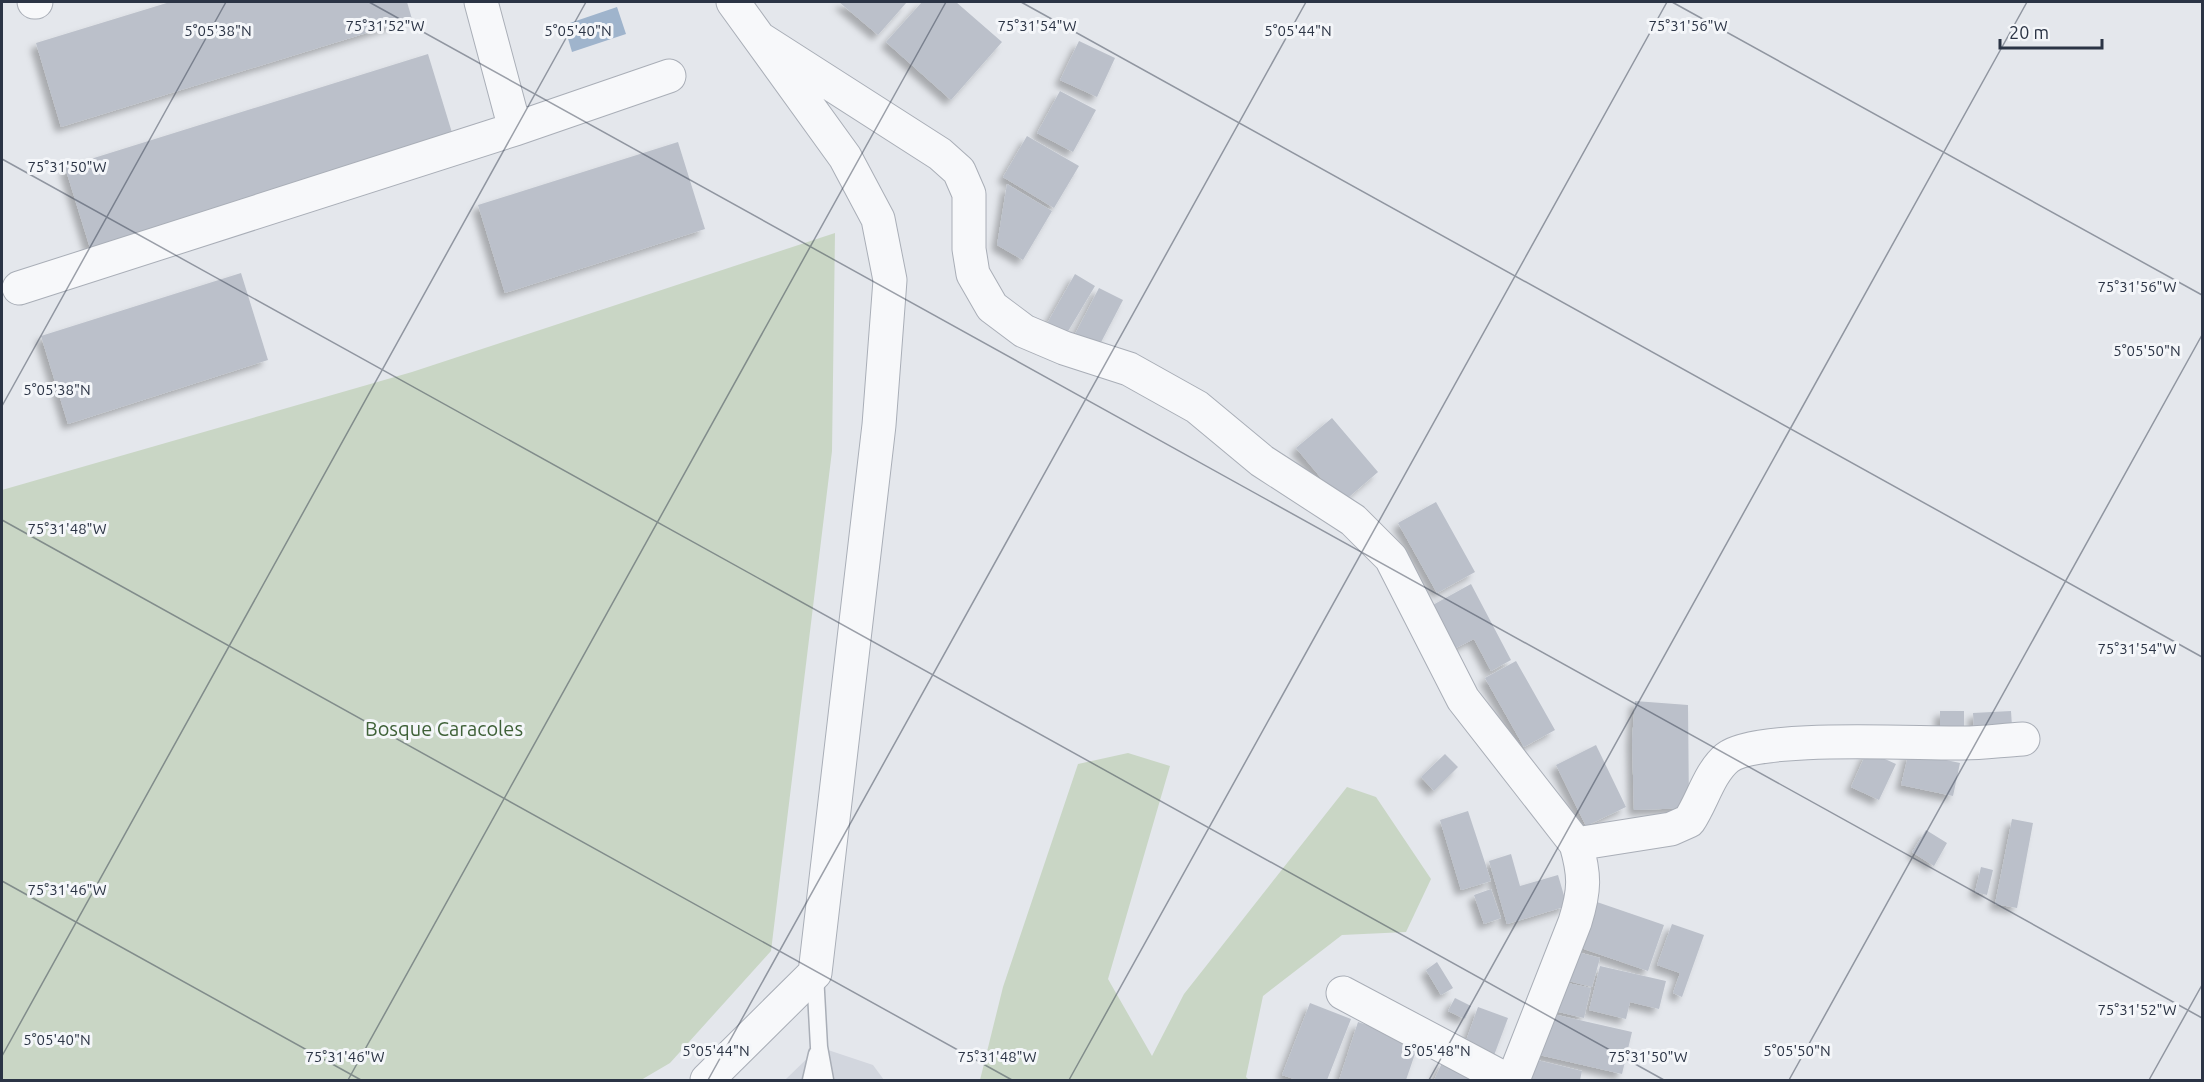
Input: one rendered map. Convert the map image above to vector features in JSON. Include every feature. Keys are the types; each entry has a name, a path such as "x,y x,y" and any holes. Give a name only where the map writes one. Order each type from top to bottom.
{"street":[{"path":"481,2 515,129"},
{"path":"707,1080 815,973 879,425 890,280 878,219 845,157 733,2"},
{"path":"762,40 940,154 959,171 969,194 969,249 973,274 992,307 1024,331 1064,348 1129,369 1197,406 1262,461 1353,520 1391,558 1463,699 1576,843 1584,871 1583,895 1513,1080"},
{"path":"20,288 515,129 669,76"},
{"path":"1576,843 1671,829 1689,821 1714,773 1727,758 1747,749 1786,744 1965,743 2023,739"},
{"path":"1343,993 1507,1080"}],"lane":[{"path":"815,973 819,1047 825,1080"},
{"path":"811,1080 819,1047"}],"shaded area":[{"path":"819,1047 873,1065 884,1080 785,1080"}],"green space":[{"name":"Bosque Caracoles","path":"835,233 832,451 771,951 670,1063 641,1080 2,1080 2,490 412,372"},
{"path":"1128,753 1170,766 1108,979 1152,1056 1184,994 1347,787 1376,797 1431,879 1406,932 1342,935 1263,996 1246,1077 1249,1080 980,1080 1003,987 1078,764"}],"water":[{"path":"617,7 626,34 572,52 564,25"}],"building":[{"path":"170,2 407,2 412,19 61,127 36,43"},
{"path":"839,2 907,2 878,35"},
{"path":"922,2 956,2 1002,42 951,100 886,42"},
{"path":"1079,41 1115,58 1097,97 1060,80"},
{"path":"428,54 453,136 90,248 65,167"},
{"path":"1060,91 1096,110 1073,152 1037,133"},
{"path":"1027,136 1079,166 1054,208 1003,177"},
{"path":"678,142 705,229 505,293 478,205"},
{"path":"1007,184 1052,211 1023,260 997,245"},
{"path":"241,273 268,360 68,424 41,336"},
{"path":"1075,274 1095,286 1064,338 1045,327"},
{"path":"1099,288 1123,300 1098,348 1074,336"},
{"path":"1332,418 1378,472 1342,503 1296,448"},
{"path":"1436,502 1475,572 1437,593 1398,523"},
{"path":"1471,584 1511,660 1491,671 1474,639 1454,649 1431,606"},
{"path":"1516,661 1555,730 1524,747 1485,678"},
{"path":"1635,701 1688,705 1689,808 1634,810 1632,740"},
{"path":"1940,711 1964,711 1964,734 1940,735"},
{"path":"2011,711 2012,727 1974,730 1973,713"},
{"path":"1596,745 1626,807 1586,826 1556,765"},
{"path":"1867,751 1896,764 1879,800 1851,787"},
{"path":"1909,752 1960,763 1953,796 1901,785"},
{"path":"1445,754 1458,767 1434,791 1421,777"},
{"path":"1468,811 1491,881 1461,890 1440,820"},
{"path":"2012,819 2033,823 2017,908 1995,904"},
{"path":"1926,830 1947,843 1934,866 1912,852"},
{"path":"1511,854 1520,886 1558,875 1567,906 1507,924 1489,861"},
{"path":"1981,867 1993,870 1987,895 1975,892"},
{"path":"1491,889 1501,918 1484,924 1474,895"},
{"path":"1594,901 1664,925 1648,971 1578,947"},
{"path":"1672,924 1704,935 1682,997 1673,993 1680,973 1657,965"},
{"path":"1570,950 1600,958 1592,987 1561,979"},
{"path":"1437,962 1453,988 1441,995 1426,970"},
{"path":"1600,966 1666,981 1659,1009 1630,1002 1626,1019 1589,1010"},
{"path":"1554,980 1591,988 1584,1018 1546,1009"},
{"path":"1455,998 1471,1006 1465,1019 1448,1011"},
{"path":"1310,1003 1351,1019 1327,1080 1297,1080 1282,1075"},
{"path":"1478,1007 1508,1018 1490,1066 1461,1055"},
{"path":"1544,1012 1632,1032 1622,1074 1535,1054"},
{"path":"1358,1022 1419,1042 1406,1080 1339,1080"},
{"path":"1533,1059 1582,1071 1580,1080 1528,1080"},
{"path":"1443,1061 1484,1080 1434,1080"}]}
